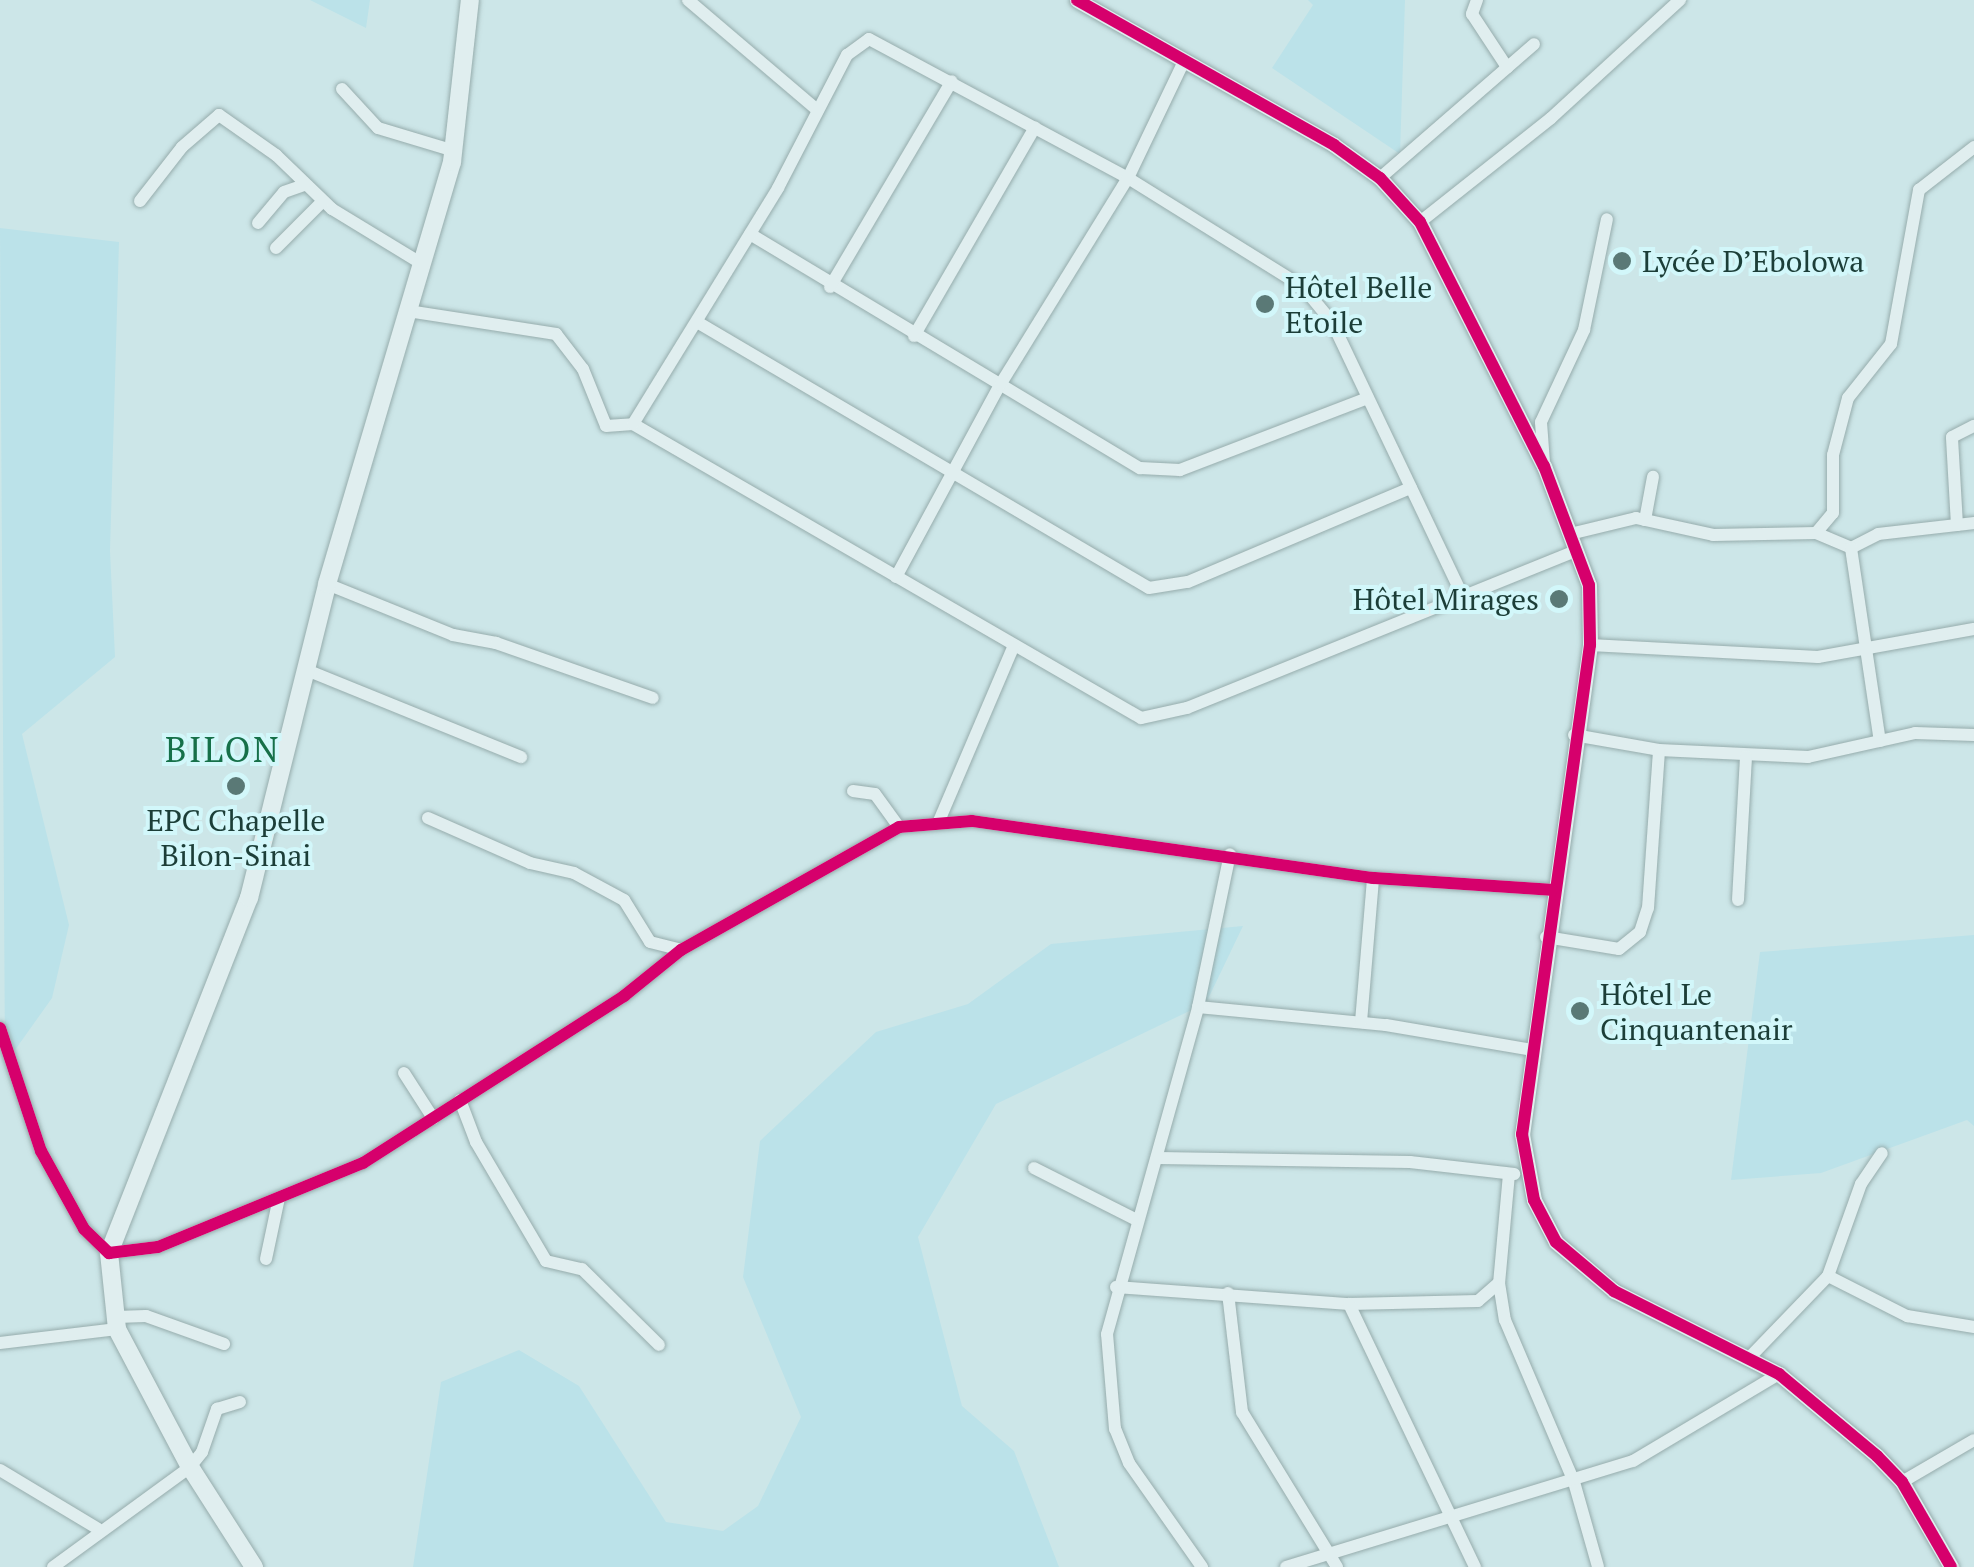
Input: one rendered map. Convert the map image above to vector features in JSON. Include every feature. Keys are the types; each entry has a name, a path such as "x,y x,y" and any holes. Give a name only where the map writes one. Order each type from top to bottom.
{"main road":[{"path":"254,1567 190,1467 116,1323 109,1253 249,898 272,786 309,671 327,584 454,151 470,0"}],"street":[{"path":"688,0 816,110"},
{"path":"1077,0 1380,178 1420,222 1544,466 1589,586 1590,645 1552,890 1522,1134 1527,1174 1545,1226 1570,1256 1614,1291 1780,1374 1902,1482 1951,1567"},
{"path":"1477,0 1472,14 1506,67"},
{"path":"1420,222 1551,118 1680,0"},
{"path":"633,424 661,368 697,322 750,234 847,55 869,38 1128,178 1303,287 1332,322 1462,594"},
{"path":"1380,178 1534,44"},
{"path":"896,577 1000,385 1128,178 1184,60"},
{"path":"830,286 952,81"},
{"path":"342,89 378,128 454,151"},
{"path":"140,201 182,147 219,114 258,140 323,201 422,264"},
{"path":"914,336 1036,127"},
{"path":"1816,534 1833,513 1833,455 1848,398 1891,344 1919,190 1974,147"},
{"path":"258,223 284,192 304,185"},
{"path":"276,248 323,201"},
{"path":"1544,466 1540,422 1584,330 1606,219"},
{"path":"750,234 830,286 1140,468 1163,472 1368,398"},
{"path":"408,311 556,334 583,369 606,426 633,424 1014,645 1154,719 1575,552"},
{"path":"697,322 1149,588 1188,582 1410,488"},
{"path":"1956,524 1952,437 1974,426"},
{"path":"1645,520 1653,477"},
{"path":"1570,534 1645,520 1713,535 1816,534 1852,548 1878,534 1974,524"},
{"path":"1852,548 1880,741"},
{"path":"327,584 453,635 496,643 653,698"},
{"path":"1590,645 1818,657 1974,629"},
{"path":"939,821 1014,645"},
{"path":"309,671 521,757"},
{"path":"1574,735 1658,750 1746,756 1834,756 1915,733 1974,735"},
{"path":"1546,937 1619,948 1640,932 1648,908 1658,750"},
{"path":"1738,900 1746,756"},
{"path":"853,790 876,794 898,828"},
{"path":"428,818 530,863 574,873 624,900 650,942 681,950"},
{"path":"0,1028 42,1152 84,1229 109,1253 158,1247 350,1170 624,996 681,950 898,828 939,821 1230,854 1372,878 1552,890"},
{"path":"1202,1567 1128,1463 1115,1429 1106,1334 1116,1287 1158,1158 1198,1008 1230,854"},
{"path":"1362,1022 1372,878"},
{"path":"1198,1008 1362,1022 1532,1050"},
{"path":"404,1073 433,1118"},
{"path":"460,1100 476,1142 546,1261 582,1269 659,1345"},
{"path":"1750,1357 1828,1276 1861,1184 1882,1153"},
{"path":"1158,1158 1410,1162 1527,1174"},
{"path":"1034,1168 1137,1220"},
{"path":"1509,1174 1498,1283 1504,1312 1574,1482 1598,1567"},
{"path":"266,1259 279,1198"},
{"path":"1828,1276 1907,1316 1974,1327"},
{"path":"1478,1300 1498,1283"},
{"path":"1116,1287 1350,1304 1478,1300 1504,1312"},
{"path":"1228,1293 1242,1412 1337,1567"},
{"path":"1350,1304 1474,1567"},
{"path":"0,1343 146,1316 224,1344"},
{"path":"1286,1567 1451,1513 1574,1482 1633,1462 1780,1374"},
{"path":"53,1567 98,1530 190,1467 202,1452 217,1410 240,1402"},
{"path":"1902,1482 1974,1440"},
{"path":"0,1470 98,1530"}],"shaded area":[{"path":"310,0 370,0 366,28"},
{"path":"1308,0 1405,0 1400,154 1272,68 1313,5"},
{"path":"0,228 119,242 110,551 115,657 22,734 69,925 52,998 5,1064"},
{"path":"1243,926 1206,1003 996,1104 918,1237 962,1406 1014,1451 1059,1567 413,1567 441,1382 519,1350 579,1386 666,1522 723,1531 758,1506 801,1417 743,1277 760,1141 876,1032 968,1004 1051,944"},
{"path":"1974,935 1974,1126 1967,1120 1821,1173 1731,1180 1760,952"}],"cycle path":[{"path":"1077,0 1334,145 1380,178 1420,222 1544,466 1589,585 1590,645 1522,1134 1534,1200 1556,1242 1614,1291 1779,1374 1877,1456 1902,1482 1951,1567"},
{"path":"0,1028 41,1151 84,1229 109,1253 158,1247 363,1163 624,996 681,950 899,827 972,821 1373,878 1552,890"}],"place":[{"name":"Lycée D’Ebolowa","path":"1622,261"},
{"name":"Hôtel Belle Etoile","path":"1265,304"},
{"name":"Hôtel Mirages","path":"1559,599"},
{"name":"EPC Chapelle Bilon-Sinai","path":"236,786"},
{"name":"Hôtel Le Cinquantenair","path":"1580,1011"}],"district":[{"name":"BILON","path":"223,749"}]}
